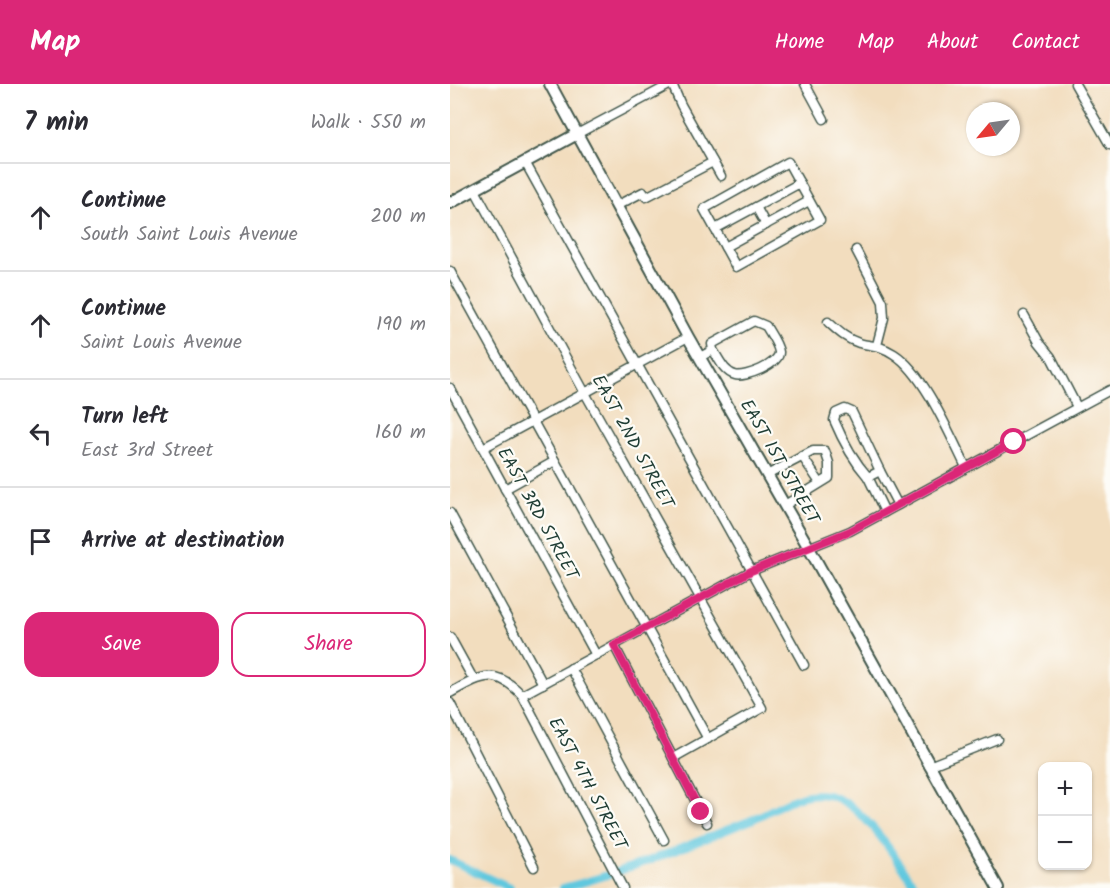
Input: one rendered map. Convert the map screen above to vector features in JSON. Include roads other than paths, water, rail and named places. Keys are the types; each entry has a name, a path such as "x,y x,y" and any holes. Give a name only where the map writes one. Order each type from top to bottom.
{"main road":[{"name":"EAST 1ST STREET","path":"550,84 688,337 785,505 998,888"},
{"path":"450,203 577,134"}],"street":[{"path":"577,134 671,84 721,176"},
{"path":"805,84 824,119"},
{"path":"1076,84 1110,145"},
{"path":"525,162 804,665"},
{"path":"616,206 643,192 646,197 713,162"},
{"path":"788,162 809,201 820,220 736,267 704,209 788,162"},
{"path":"715,229 800,183"},
{"name":"EAST 2ND STREET","path":"475,190 585,393 762,708 708,739"},
{"path":"725,247 809,201"},
{"path":"756,207 766,225"},
{"path":"856,250 884,302 885,318 877,345"},
{"path":"450,271 708,739 673,758"},
{"path":"1024,315 1039,342 1051,357 1077,407"},
{"path":"754,321 766,326 779,351 778,358 753,373 734,375 723,367 713,350 712,344 754,321"},
{"path":"828,322 850,340 877,345 899,357 914,373 932,401 964,469"},
{"path":"483,448 688,337"},
{"path":"700,357 713,350"},
{"name":"EAST 3RD STREET","path":"450,388 596,655"},
{"path":"450,693 476,679 501,677 512,684 522,695 751,571 850,531 1110,390"},
{"path":"885,512 868,477 837,428 834,420 836,412 845,409 852,412 898,505"},
{"path":"767,474 817,449 825,451 829,478 785,505"},
{"path":"802,456 820,483"},
{"path":"505,489 555,461"},
{"path":"868,477 880,471"},
{"path":"450,513 543,684"},
{"path":"450,637 471,675 476,679"},
{"path":"614,645 707,823"},
{"path":"571,668 664,840"},
{"name":"EAST 4TH STREET","path":"522,695 623,888"},
{"path":"450,703 534,867"},
{"path":"930,766 997,739"}],"waterway":[{"path":"563,888 587,882 680,849 749,821 796,798 817,794 839,799 862,816 882,839 917,888"},
{"path":"450,860 510,888"}]}
